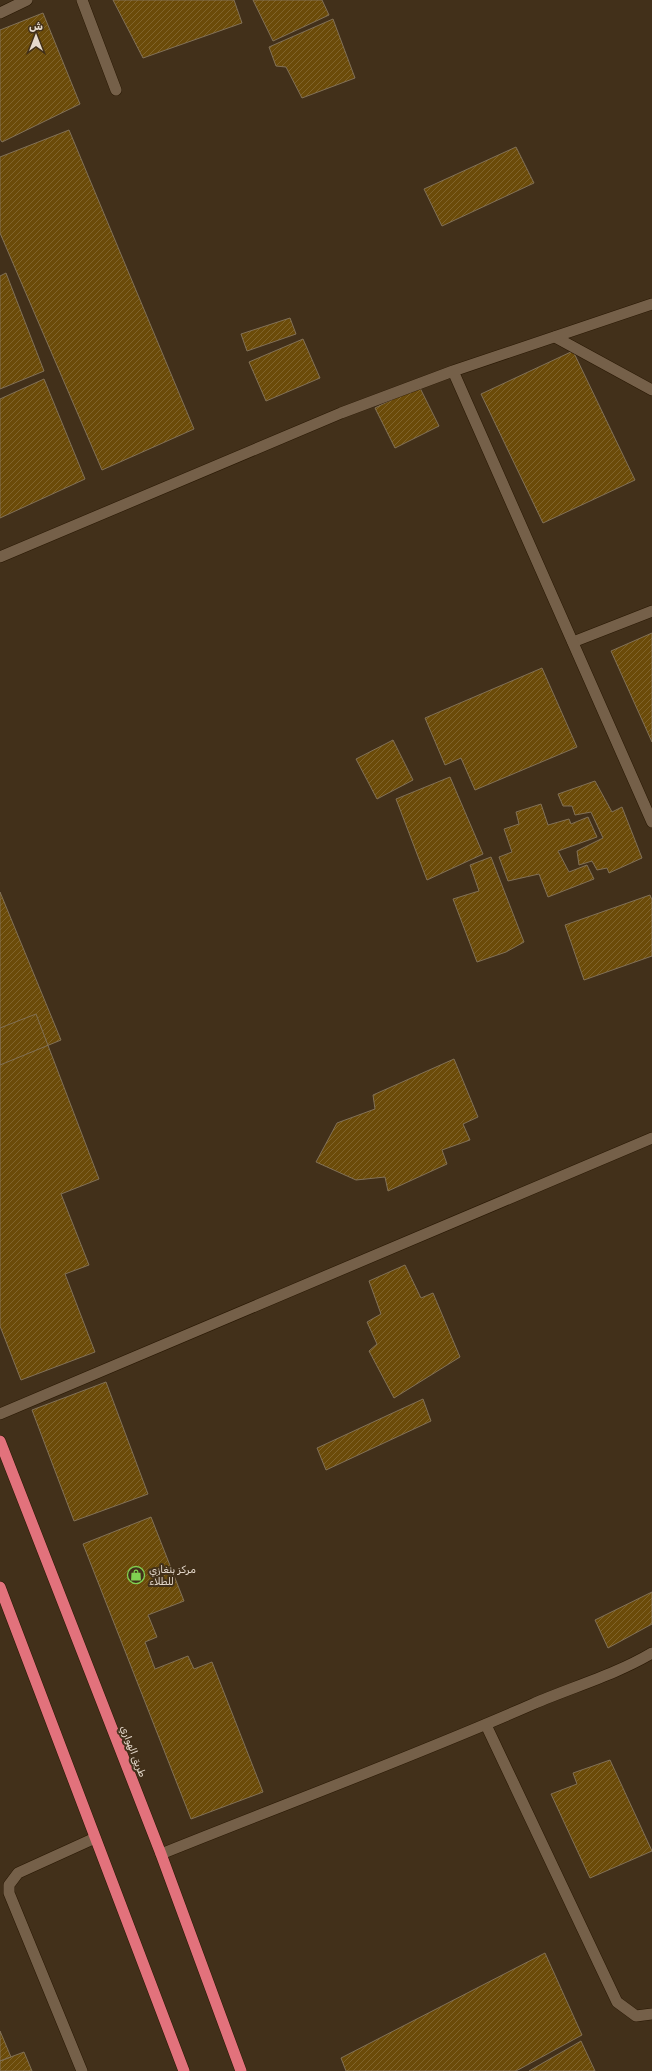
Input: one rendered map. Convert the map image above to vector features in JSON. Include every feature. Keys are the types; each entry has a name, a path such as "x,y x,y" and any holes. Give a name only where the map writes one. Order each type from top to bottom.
{"highway":[{"name":"طريق الهواري","path":"0,1441 161,1854 241,2071"},
{"path":"0,1587 184,2071"}],"street":[{"path":"0,13 27,0"},
{"path":"82,0 116,90"},
{"path":"0,557 341,413 453,370 652,304"},
{"path":"555,336 652,390"},
{"path":"453,370 652,822"},
{"path":"573,642 652,611"},
{"path":"0,1414 652,1138"},
{"path":"161,1854 486,1725 557,1693 628,1667 652,1653"},
{"path":"486,1725 617,2002 636,2016 652,2014"},
{"path":"82,2071 9,1893 9,1885 18,1873 95,1838"}],"building":[{"path":"113,0 234,0 242,23 143,58"},
{"path":"253,0 322,0 329,15 273,41"},
{"path":"43,13 80,104 2,142 0,139 0,30"},
{"path":"333,19 355,78 302,98 286,67 276,66 269,47"},
{"path":"69,130 194,429 102,470 0,233 0,157"},
{"path":"516,147 534,183 442,226 424,189"},
{"path":"6,273 44,371 0,389 0,276"},
{"path":"290,318 296,334 247,351 241,334"},
{"path":"303,339 320,378 266,401 249,362"},
{"path":"573,351 635,480 543,523 481,394"},
{"path":"44,379 85,479 0,518 0,399"},
{"path":"419,386 439,426 395,448 375,408"},
{"path":"652,633 652,742 611,651"},
{"path":"542,668 577,747 475,790 461,758 445,765 425,718"},
{"path":"393,740 413,780 377,799 356,759"},
{"path":"450,777 483,854 427,880 396,799"},
{"path":"595,781 612,812 622,807 642,858 609,873 607,868 597,870 592,861 579,865 577,851 603,838 591,812 575,815 572,806 563,806 558,794"},
{"path":"541,804 548,825 569,819 571,824 588,817 597,837 558,851 569,872 587,865 594,879 548,897 539,874 508,881 499,857 512,852 504,829 519,824 516,812"},
{"path":"491,857 524,942 506,952 477,962 453,899 479,891 470,865"},
{"path":"0,892 61,1040 0,1065"},
{"path":"650,895 652,900 652,956 584,980 565,925"},
{"path":"36,1014 99,1179 61,1194 89,1265 65,1274 95,1352 21,1380 0,1326 0,1028"},
{"path":"454,1059 478,1117 463,1124 470,1140 442,1150 447,1164 388,1191 385,1177 356,1180 316,1162 337,1123 375,1109 373,1095"},
{"path":"405,1265 421,1298 433,1293 460,1357 394,1398 369,1351 377,1344 367,1322 381,1314 369,1281"},
{"path":"106,1382 148,1494 74,1521 32,1410"},
{"path":"423,1399 431,1421 326,1470 317,1448"},
{"path":"151,1517 184,1601 148,1615 157,1637 145,1642 155,1669 188,1656 194,1669 212,1662 263,1792 191,1819 83,1544"},
{"path":"652,1592 652,1624 608,1648 595,1620"},
{"path":"610,1760 652,1851 590,1878 551,1794 577,1784 573,1773"},
{"path":"545,1953 582,2035 516,2071 346,2071 341,2058"},
{"path":"0,2031 11,2057 0,2061"},
{"path":"581,2041 595,2071 529,2071"},
{"path":"24,2052 32,2071 0,2071 0,2061"}],"place":[{"name":"مركز بنغازي للطلاء","path":"136,1575"}]}
